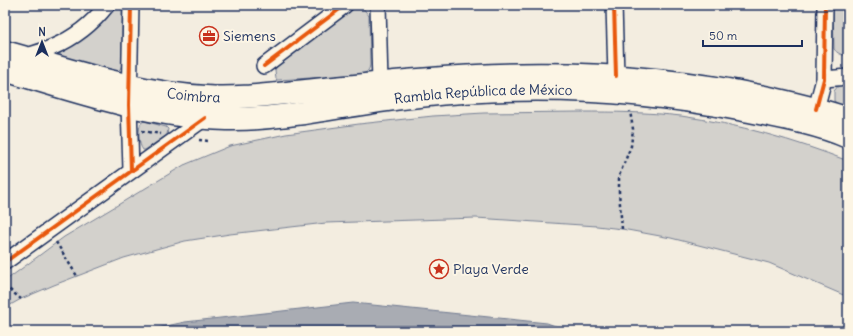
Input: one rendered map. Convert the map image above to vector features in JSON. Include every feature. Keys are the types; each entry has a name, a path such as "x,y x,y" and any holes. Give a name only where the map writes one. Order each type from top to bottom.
{"main road":[{"name":"Coimbra","path":"14,54 130,95 167,113 205,118"},
{"name":"Coimbra","path":"5,70 109,101 130,95 171,93 206,97 259,96"},
{"name":"Rambla República de México","path":"259,96 470,76 532,74 616,76 718,88 816,109 848,119"},
{"name":"Rambla República de México","path":"205,118 228,119 273,117 420,96 511,91 583,90 626,93 714,104 820,127 848,137"}],"street":[{"path":"14,54 53,47 71,38 94,20 107,5"},
{"path":"131,5 130,95 132,170"},
{"path":"264,66 345,5"},
{"path":"378,5 380,84"},
{"path":"614,5 616,76"},
{"path":"816,109 824,79 825,5"},
{"path":"824,79 848,77"},
{"path":"5,262 205,118"}],"path":[{"path":"622,229 619,176 631,146 633,129 629,104"},
{"path":"53,237 77,276"},
{"path":"5,286 21,299"}],"shaded area":[{"path":"120,5 122,7 122,65 116,73 60,56 60,50 114,6"},
{"path":"833,5 848,5 848,55 840,54 834,49"},
{"path":"350,8 363,8 369,16 370,65 367,71 361,75 276,79 275,70 277,66"},
{"path":"848,84 848,106 841,106 834,101 834,91 839,85"},
{"path":"580,112 656,114 681,116 724,123 807,146 848,161 848,297 769,263 671,238 597,226 476,218 326,223 230,234 185,241 124,258 54,285 21,299 5,308 5,281 64,237 184,165 230,146 286,134 433,116 484,113"},
{"path":"144,121 166,127 168,129 167,135 143,150 139,140 139,133 141,123"},
{"path":"353,303 547,323 569,331 143,331 185,322"}],"cycle path":[{"path":"131,5 129,105 131,170"},
{"path":"264,66 345,5"},
{"path":"614,5 616,76"},
{"path":"816,109 824,79 825,5"},
{"path":"5,262 205,118"}],"place":[{"name":"Siemens","path":"209,36"},
{"name":"Playa Verde","path":"439,269"}]}
